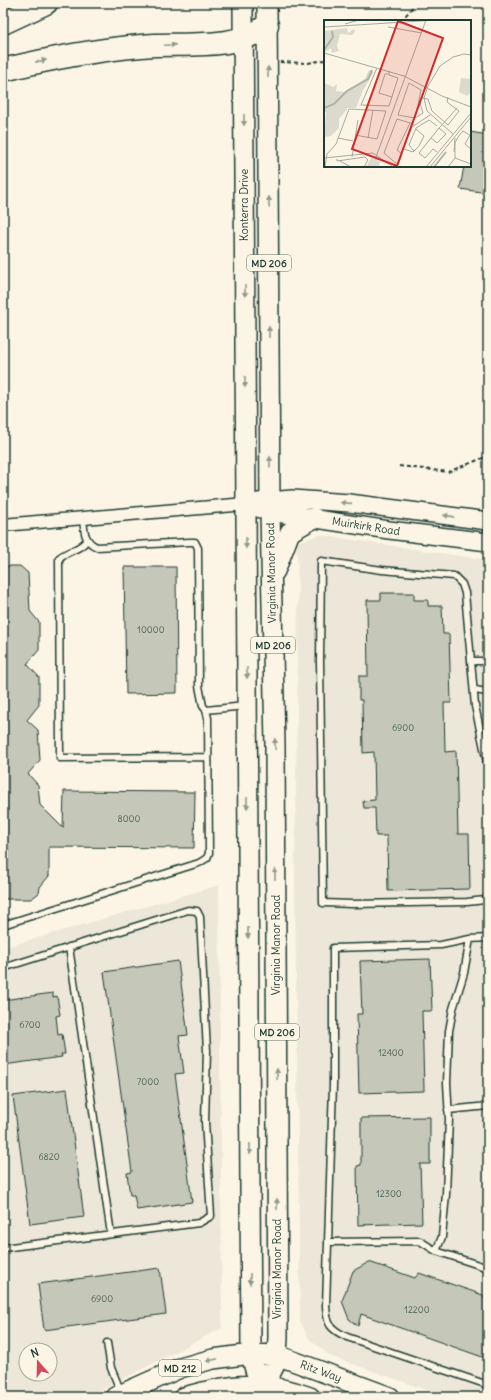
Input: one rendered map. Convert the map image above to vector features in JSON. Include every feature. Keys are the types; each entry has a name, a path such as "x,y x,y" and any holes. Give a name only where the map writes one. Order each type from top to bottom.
{"highway":[{"path":"3,23 46,3"},
{"path":"3,70 43,61 140,46 224,42 243,39 258,33 267,25"}],"main road":[{"name":"Konterra Drive","path":"243,3 246,504"},
{"name":"MD 206","path":"267,3 270,506"},
{"name":"Muirkirk Road","path":"270,506 292,498 349,503 488,521"},
{"name":"MD 206","path":"246,504 251,1354 255,1370 263,1384"},
{"name":"Muirkirk Road","path":"246,504 270,506 314,518 389,530 488,542"},
{"name":"Virginia Manor Road","path":"263,1384 273,1372 277,1355 275,745 270,506"},
{"path":"271,580 290,532 314,518"},
{"name":"Ritz Way","path":"251,1354 277,1355 390,1397"},
{"name":"MD 212","path":"118,1395 180,1368 213,1359 251,1354"},
{"name":"MD 212","path":"184,1397 227,1386 263,1384 310,1397"}],"street":[{"name":"Muirkirk Road","path":"3,525 246,504"}],"lane":[{"path":"3,925 199,863 207,858 209,841 208,757 206,710 202,706 199,686 199,555 195,542 106,547 91,544 87,540 83,518"},
{"path":"87,540 81,548 71,550 59,558 60,758 208,757"},
{"path":"488,767 475,706 475,690 465,592 458,578 454,576 382,570 321,561 321,864 323,903 352,904 467,902 485,900 488,896"},
{"path":"472,661 488,661"},
{"path":"475,690 487,692 488,694"},
{"path":"206,710 247,706"},
{"path":"3,968 188,910 197,911 200,917 206,1051 205,1122 211,1216 199,1223 3,1248"},
{"path":"488,938 470,938 441,945 333,948 333,1085 326,1306 328,1322 334,1331 488,1385"},
{"path":"436,1251 442,1237 446,1201 449,1031 453,1009 464,973 470,938"},
{"path":"69,947 111,1234"},
{"path":"448,1110 488,1106"},
{"path":"329,1242 420,1241 436,1251 488,1268"},
{"path":"107,1343 111,1368 118,1395"}],"path":[{"path":"402,20 416,3"},
{"path":"280,62 308,63 324,60"},
{"path":"399,466 448,472 488,456"}],"shaded area":[{"path":"320,535 487,560 488,1397 446,1397 330,1356 309,1339 300,1321 295,884 298,600 297,542"},
{"path":"219,885 222,1328 88,1397 3,1397 3,948"}],"building":[{"path":"471,132 488,135 488,193 460,189 464,167 471,167"},
{"path":"3,566 20,566 28,573 30,611 39,622 39,650 27,664 39,677 39,705 27,720 38,730 40,760 28,774 38,785 40,805 63,828 64,791 195,792 194,848 49,847 49,876 40,887 39,893 31,899 3,899"},
{"path":"124,567 176,567 177,693 126,694"},
{"path":"381,593 414,593 414,600 428,600 428,606 442,606 443,634 449,634 451,703 444,703 445,752 456,751 458,834 469,834 470,889 388,891 387,836 376,836 375,808 364,808 363,801 375,800 374,752 363,753 362,700 359,700 359,676 368,676 367,600 381,600"},
{"path":"430,959 432,1011 422,1011 424,1091 359,1093 357,1014 362,1014 360,961"},
{"path":"178,961 188,1035 179,1036 184,1073 175,1074 192,1202 137,1210 134,1195 130,1195 127,1173 132,1172 104,972"},
{"path":"53,993 53,997 57,996 60,1015 56,1016 58,1035 62,1034 65,1054 61,1054 62,1057 3,1065 3,1000"},
{"path":"67,1089 84,1217 30,1224 13,1096"},
{"path":"430,1117 430,1164 420,1164 422,1223 358,1225 357,1166 361,1165 361,1118"},
{"path":"369,1262 415,1278 419,1273 483,1295 488,1305 488,1359 361,1314 358,1326 349,1319 342,1301 353,1271"},
{"path":"160,1268 166,1314 44,1330 38,1284"}]}
